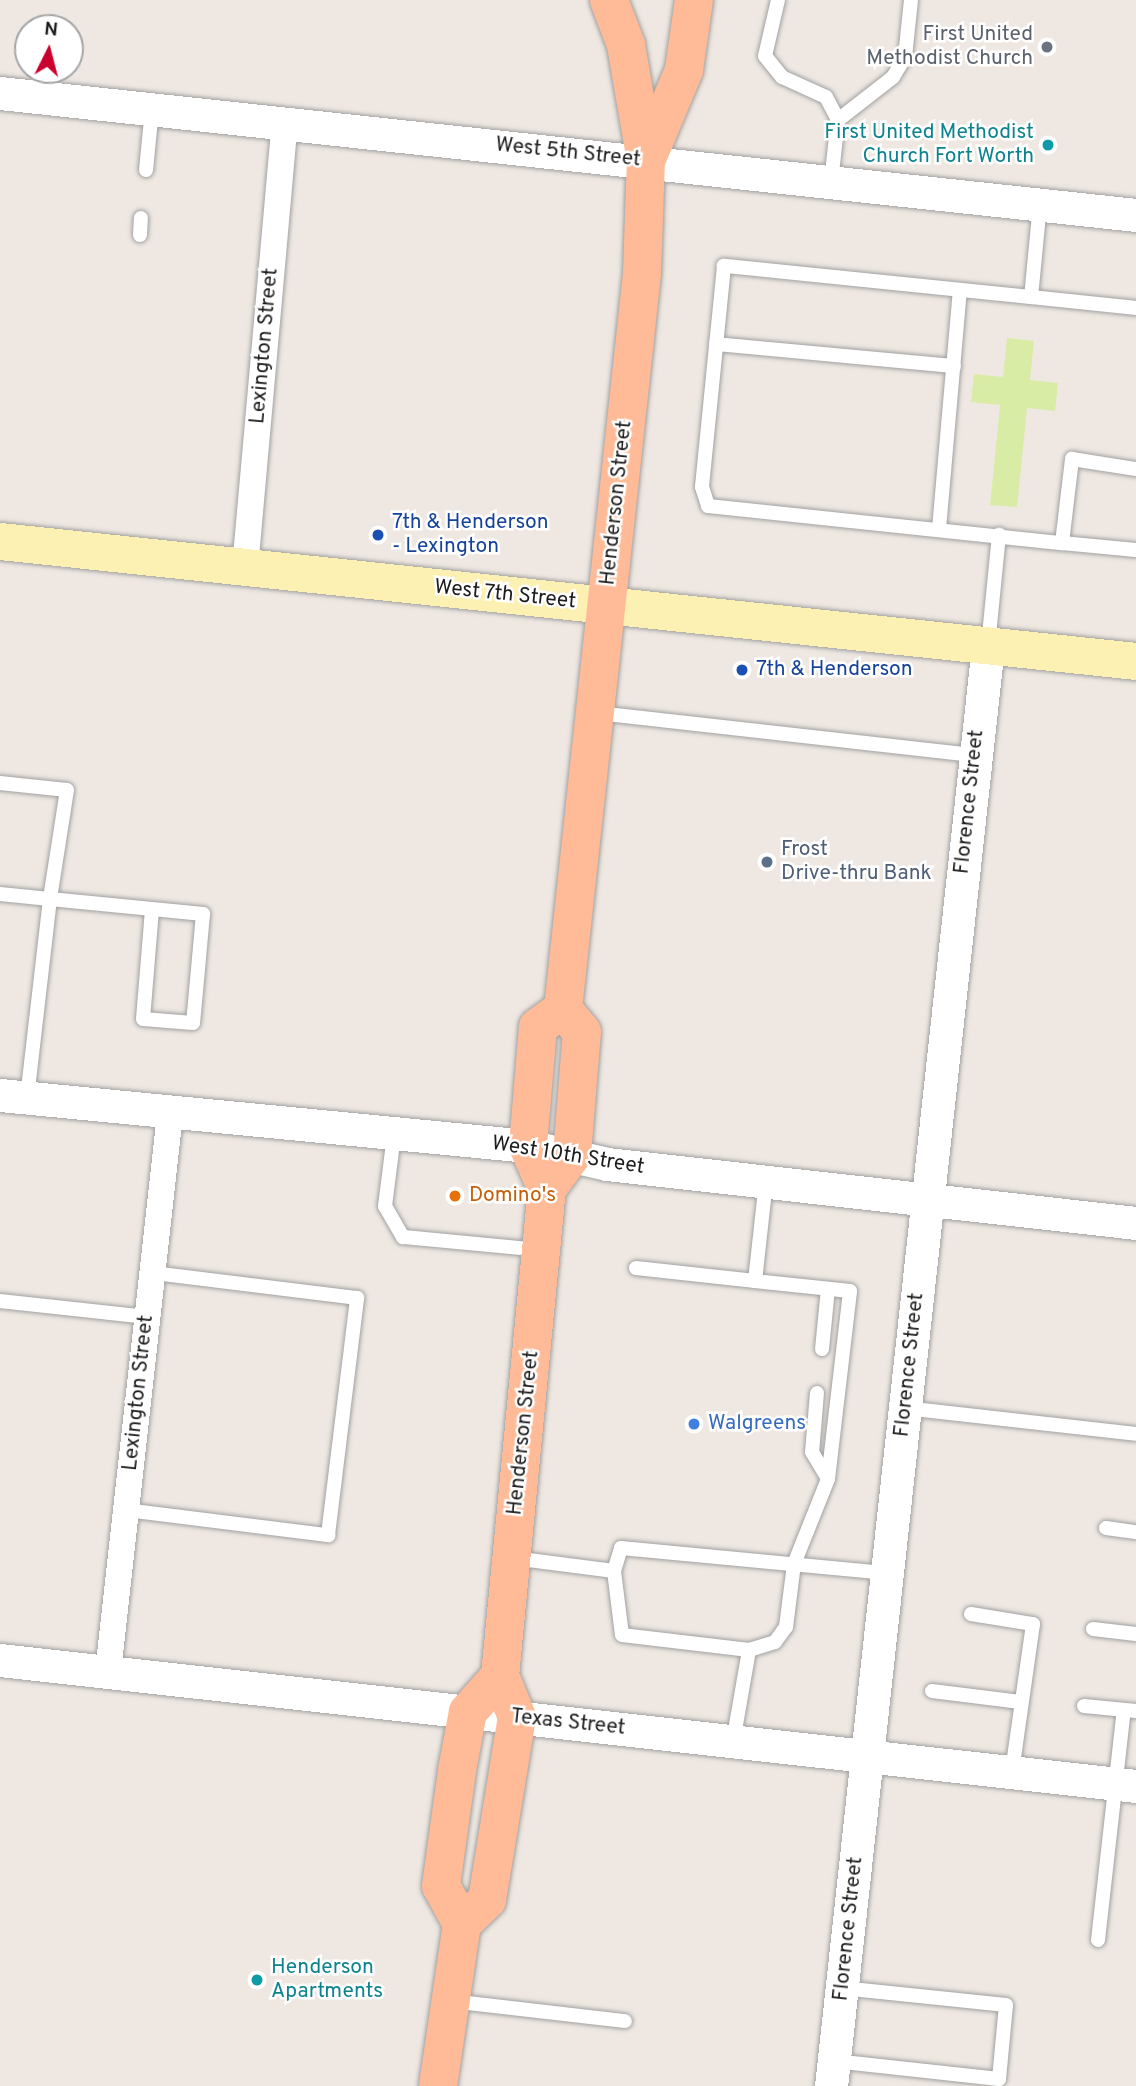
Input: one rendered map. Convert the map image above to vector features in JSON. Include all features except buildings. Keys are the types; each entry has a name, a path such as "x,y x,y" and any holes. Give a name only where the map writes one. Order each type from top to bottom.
{"main road":[{"name":"Henderson Street","path":"517,1717 500,1676 547,1189 528,1146 538,1027 563,1009 642,273 646,161 625,45 609,0"},
{"path":"646,161 684,70 694,0"},
{"name":"West 7th Street","path":"0,541 1136,661"},
{"path":"547,1189 572,1156 582,1032 563,1009"},
{"path":"438,2086 461,1924 441,1886 468,1712 500,1676"},
{"path":"461,1924 487,1900 517,1717"}],"street":[{"name":"West 5th Street","path":"0,93 1136,215"},
{"name":"Lexington Street","path":"245,568 285,123"},
{"name":"Florence Street","path":"833,2073 988,645"},
{"name":"West 10th Street","path":"13,1096 170,1114 528,1146 572,1156 766,1182 1136,1223"},
{"name":"Lexington Street","path":"108,1672 170,1114"},
{"name":"Texas Street","path":"0,1660 1126,1785"}],"lane":[{"path":"778,0 765,56 782,77 826,97 838,120 831,181"},
{"path":"838,120 893,77 905,57 911,0"},
{"path":"146,170 152,109"},
{"path":"1031,297 1040,204"},
{"path":"140,235 141,218"},
{"path":"1136,308 724,266 702,487 709,506 1136,550"},
{"path":"939,528 960,289"},
{"path":"716,344 954,366"},
{"path":"1062,543 1072,460 1136,469"},
{"path":"988,645 999,535"},
{"path":"595,712 975,755"},
{"path":"0,783 67,790 50,899 13,1096"},
{"path":"0,894 202,915 192,1023 144,1019 152,910"},
{"path":"394,1135 385,1206 403,1237 542,1250"},
{"path":"755,1281 766,1182"},
{"path":"636,1268 850,1291 828,1479 794,1564 786,1627 775,1642 749,1650 622,1636 614,1571 621,1548 794,1564 887,1573"},
{"path":"126,1510 328,1535 357,1298 152,1273"},
{"path":"822,1349 828,1289"},
{"path":"0,1301 147,1317"},
{"path":"817,1393 812,1452 828,1479"},
{"path":"905,1408 1136,1434"},
{"path":"1106,1528 1136,1532"},
{"path":"511,1558 614,1571"},
{"path":"971,1614 1033,1624 1012,1772"},
{"path":"1093,1629 1136,1634"},
{"path":"733,1742 749,1650"},
{"path":"932,1691 1020,1702"},
{"path":"1083,1706 1130,1711 1126,1785 1098,1940"},
{"path":"833,2073 999,2079 1006,2005 842,1988"},
{"path":"450,2001 625,2021"}],"green space":[{"path":"1007,338 1034,341 1030,380 1058,383 1055,411 1027,408 1017,507 990,505 1000,405 971,402 974,374 1003,377"}],"place":[{"name":"First United Methodist Church","path":"1047,47"},
{"name":"First United Methodist Church Fort Worth","path":"1048,145"},
{"name":"7th & Henderson - Lexington","path":"378,535"},
{"name":"7th & Henderson","path":"742,670"},
{"name":"Frost Drive-thru Bank","path":"767,862"},
{"name":"Domino's","path":"455,1196"},
{"name":"Walgreens","path":"694,1424"},
{"name":"Henderson Apartments","path":"257,1980"}]}
